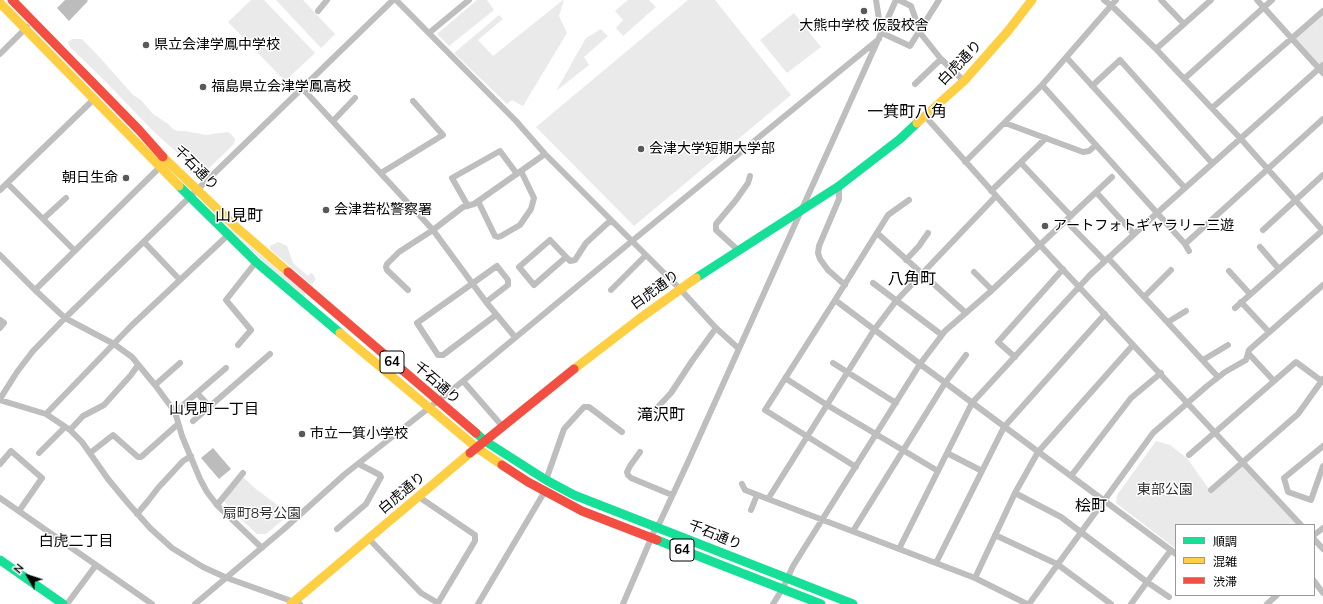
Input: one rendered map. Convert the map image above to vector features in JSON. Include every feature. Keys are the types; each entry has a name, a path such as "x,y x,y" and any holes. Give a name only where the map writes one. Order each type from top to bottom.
{"main road":[{"name":"千石通り","path":"12,0 198,190 264,252 437,402 485,441 546,480 574,495 853,604"},
{"name":"白虎通り","path":"295,603 485,441 591,355 680,289 839,186 894,143 964,81 1008,31 1032,0"},
{"name":"千石通り","path":"0,3 190,198 256,262 477,448 504,467 545,492 582,511 821,604"},
{"path":"0,560 63,604"}],"street":[{"path":"318,10 327,0"},
{"path":"295,603 203,568 172,548 137,514 108,479 82,442 68,428 46,414 0,399 17,372 33,351 65,318 394,0 429,33 516,121 545,154 680,289 716,328 738,348"},
{"path":"429,33 469,0"},
{"path":"876,0 882,34"},
{"path":"623,604 656,527 660,522 738,348 898,0 910,6 913,10 920,34 964,81"},
{"path":"882,34 910,46 939,0"},
{"path":"1104,0 1156,49 1240,138 1267,170 1323,230 1235,308"},
{"path":"965,162 1042,85 1116,0"},
{"path":"1161,0 1184,24"},
{"path":"1156,49 1211,0"},
{"path":"899,548 972,403 1079,286 1212,163 1322,69 1257,0"},
{"path":"1184,79 1272,0"},
{"path":"1212,108 1323,11"},
{"path":"0,54 33,22"},
{"path":"195,604 337,482 463,381 882,34"},
{"path":"915,84 941,58"},
{"path":"1067,58 1185,188"},
{"path":"1092,86 1120,60 1212,163"},
{"path":"1042,85 1185,244 1189,251"},
{"path":"302,88 433,230 472,284 515,337"},
{"path":"333,121 355,98"},
{"path":"0,190 94,99"},
{"path":"381,173 443,136 413,101"},
{"path":"925,116 1040,245 1216,432 1300,524"},
{"path":"1185,244 1323,119"},
{"path":"1005,123 1083,152 1089,151 1096,145"},
{"path":"991,191 1046,138"},
{"path":"468,206 452,178 500,151 519,173 534,198 531,209 520,225 498,237 495,236 478,201"},
{"path":"408,290 387,270 387,264 399,252 433,230 463,207 478,201 545,154"},
{"path":"1021,163 1069,219 1168,322 1218,377"},
{"path":"35,290 160,167"},
{"path":"1263,230 1323,175"},
{"path":"739,251 716,230 716,224 736,200 748,183 750,176"},
{"path":"773,604 783,588 793,566 920,364 942,335 1069,219 1112,177"},
{"path":"7,183 75,250"},
{"path":"839,186 839,199 819,246 818,253 820,259 828,270 845,285"},
{"path":"1096,192 1134,234"},
{"path":"768,499 806,436 874,330 896,301 996,196"},
{"path":"43,219 66,198"},
{"path":"856,467 765,410 888,215 909,200"},
{"path":"566,257 534,285 519,267 550,240 570,261 575,260 586,243 611,220"},
{"path":"877,233 966,313"},
{"path":"906,260 919,246 928,233"},
{"path":"46,414 131,326 228,235"},
{"path":"144,242 180,280"},
{"path":"1260,247 1279,269"},
{"path":"611,290 646,255"},
{"path":"1,259 65,318 114,344 132,357 155,385 174,412 200,479 217,505 262,548"},
{"path":"238,345 251,330 226,300 256,262"},
{"path":"486,302 508,285 508,280 497,266 418,323 438,355 443,355 496,315"},
{"path":"1015,357 998,342 1063,269"},
{"path":"1144,297 1171,270"},
{"path":"1229,271 1250,294"},
{"path":"974,272 992,290"},
{"path":"873,283 942,335"},
{"path":"742,484 745,490 757,496 823,519 975,578 1028,604 1105,501 1148,439 1218,377 1246,360 1249,350 1323,285"},
{"path":"835,300 1173,552 1147,582 1131,604"},
{"path":"1241,302 1269,332"},
{"path":"1168,322 1186,311"},
{"path":"936,563 1004,427 1105,314"},
{"path":"0,320 4,323 0,328"},
{"path":"656,409 671,393 716,328"},
{"path":"975,578 1015,493 1038,452 1134,345"},
{"path":"1203,360 1228,345"},
{"path":"1248,352 1274,381"},
{"path":"193,421 270,354"},
{"path":"852,531 945,383 966,355"},
{"path":"1189,455 1296,362 1323,380 1298,414 1244,463 1211,490"},
{"path":"155,385 180,363"},
{"path":"833,363 896,403"},
{"path":"39,453 83,416 104,405 138,365"},
{"path":"174,412 226,368"},
{"path":"1071,476 1131,398 1160,373"},
{"path":"785,378 876,435 938,471"},
{"path":"463,381 503,427"},
{"path":"197,393 210,407"},
{"path":"546,480 564,429 584,407 589,407 622,432"},
{"path":"90,453 113,435 138,457 141,457 178,424"},
{"path":"1288,492 1284,478 1323,448"},
{"path":"0,464 11,451 42,478 19,511"},
{"path":"640,452 630,466 628,475 631,478 672,495"},
{"path":"947,453 982,471"},
{"path":"137,514 183,461 191,456"},
{"path":"337,529 366,504 380,477 380,475 359,464"},
{"path":"1288,492 1311,500 1323,466"},
{"path":"217,505 244,473"},
{"path":"478,604 545,492"},
{"path":"1279,501 1288,492"},
{"path":"1015,493 1061,518 1169,597"},
{"path":"751,510 757,496"},
{"path":"369,539 421,593 438,603 475,540 475,535 419,497"},
{"path":"0,498 152,604"},
{"path":"1315,534 1323,528"},
{"path":"995,535 1057,564 1111,604"},
{"path":"1315,540 1323,549"},
{"path":"68,604 96,565"},
{"path":"1315,582 1323,593"},
{"path":"1267,604 1276,596"}],"green space":[{"path":"251,0 264,0 315,53 285,81 228,22"},
{"path":"276,0 303,0 335,34 321,48"},
{"path":"477,0 487,0 494,10 449,46 437,34"},
{"path":"563,0 559,16 567,33 523,106 512,100 507,104 454,53 499,15 503,19 478,40 493,56"},
{"path":"628,0 649,0 656,7 623,36 616,28 623,20 615,11"},
{"path":"688,0 715,0 791,95 634,226 536,127"},
{"path":"794,13 821,47 787,73 760,40"},
{"path":"1323,13 1323,63 1319,66 1294,38"},
{"path":"601,29 608,36 584,57 589,65 556,91 586,38"},
{"path":"72,39 82,39 133,95 141,100 152,113 173,129 206,135 228,132 235,139 234,144 206,171 198,171 154,132 70,47 68,42"},
{"path":"205,204 245,242 305,293 305,296 303,297 273,271"},
{"path":"278,242 287,246 293,263 308,276 311,273 313,274 316,279 312,285 270,249 270,246"},
{"name":"東部公園","path":"1156,441 1170,445 1187,458 1211,492 1244,464 1299,524 1175,524 1175,548 1116,503 1117,495"},
{"name":"扇町8号公園","path":"242,476 257,490 290,514 266,534 257,534 236,515 223,500"}],"shaded area":[{"path":"65,0 88,1 69,21 57,8"},
{"path":"213,448 231,469 219,479 201,458"}],"traffic: fast":[{"path":"696,278 839,186 900,139 917,123"},
{"path":"179,186 256,262 340,333"},
{"path":"476,433 485,441 546,480 574,495 853,604"},
{"path":"657,540 821,604"},
{"path":"0,560 63,604"}],"traffic: slow":[{"path":"917,123 964,81 1008,31 1032,0"},
{"path":"0,3 179,186"},
{"path":"163,157 236,227 288,272"},
{"path":"574,369 639,319 696,278"},
{"path":"340,333 477,448 502,465"},
{"path":"291,604 470,453"}],"traffic: jam":[{"path":"12,0 139,130 163,157"},
{"path":"288,272 476,433"},
{"path":"470,453 574,369"},
{"path":"502,465 528,482 582,511 657,540"}],"place":[{"name":"大熊中学校 仮設校舎","path":"864,11"},
{"name":"県立会津学鳳中学校","path":"146,45"},
{"name":"福島県立会津学鳳高校","path":"203,87"},
{"name":"会津大学短期大学部","path":"641,149"},
{"name":"朝日生命","path":"126,178"},
{"name":"会津若松警察署","path":"326,210"},
{"name":"アートフォトギャラリー三遊","path":"1045,226"},
{"name":"市立一箕小学校","path":"302,434"}],"district":[{"name":"一箕町八角","path":"907,112"},
{"name":"山見町","path":"239,216"},
{"name":"八角町","path":"912,279"},
{"name":"山見町一丁目","path":"214,409"},
{"name":"滝沢町","path":"661,415"},
{"name":"桧町","path":"1091,506"},
{"name":"白虎二丁目","path":"76,541"}]}
